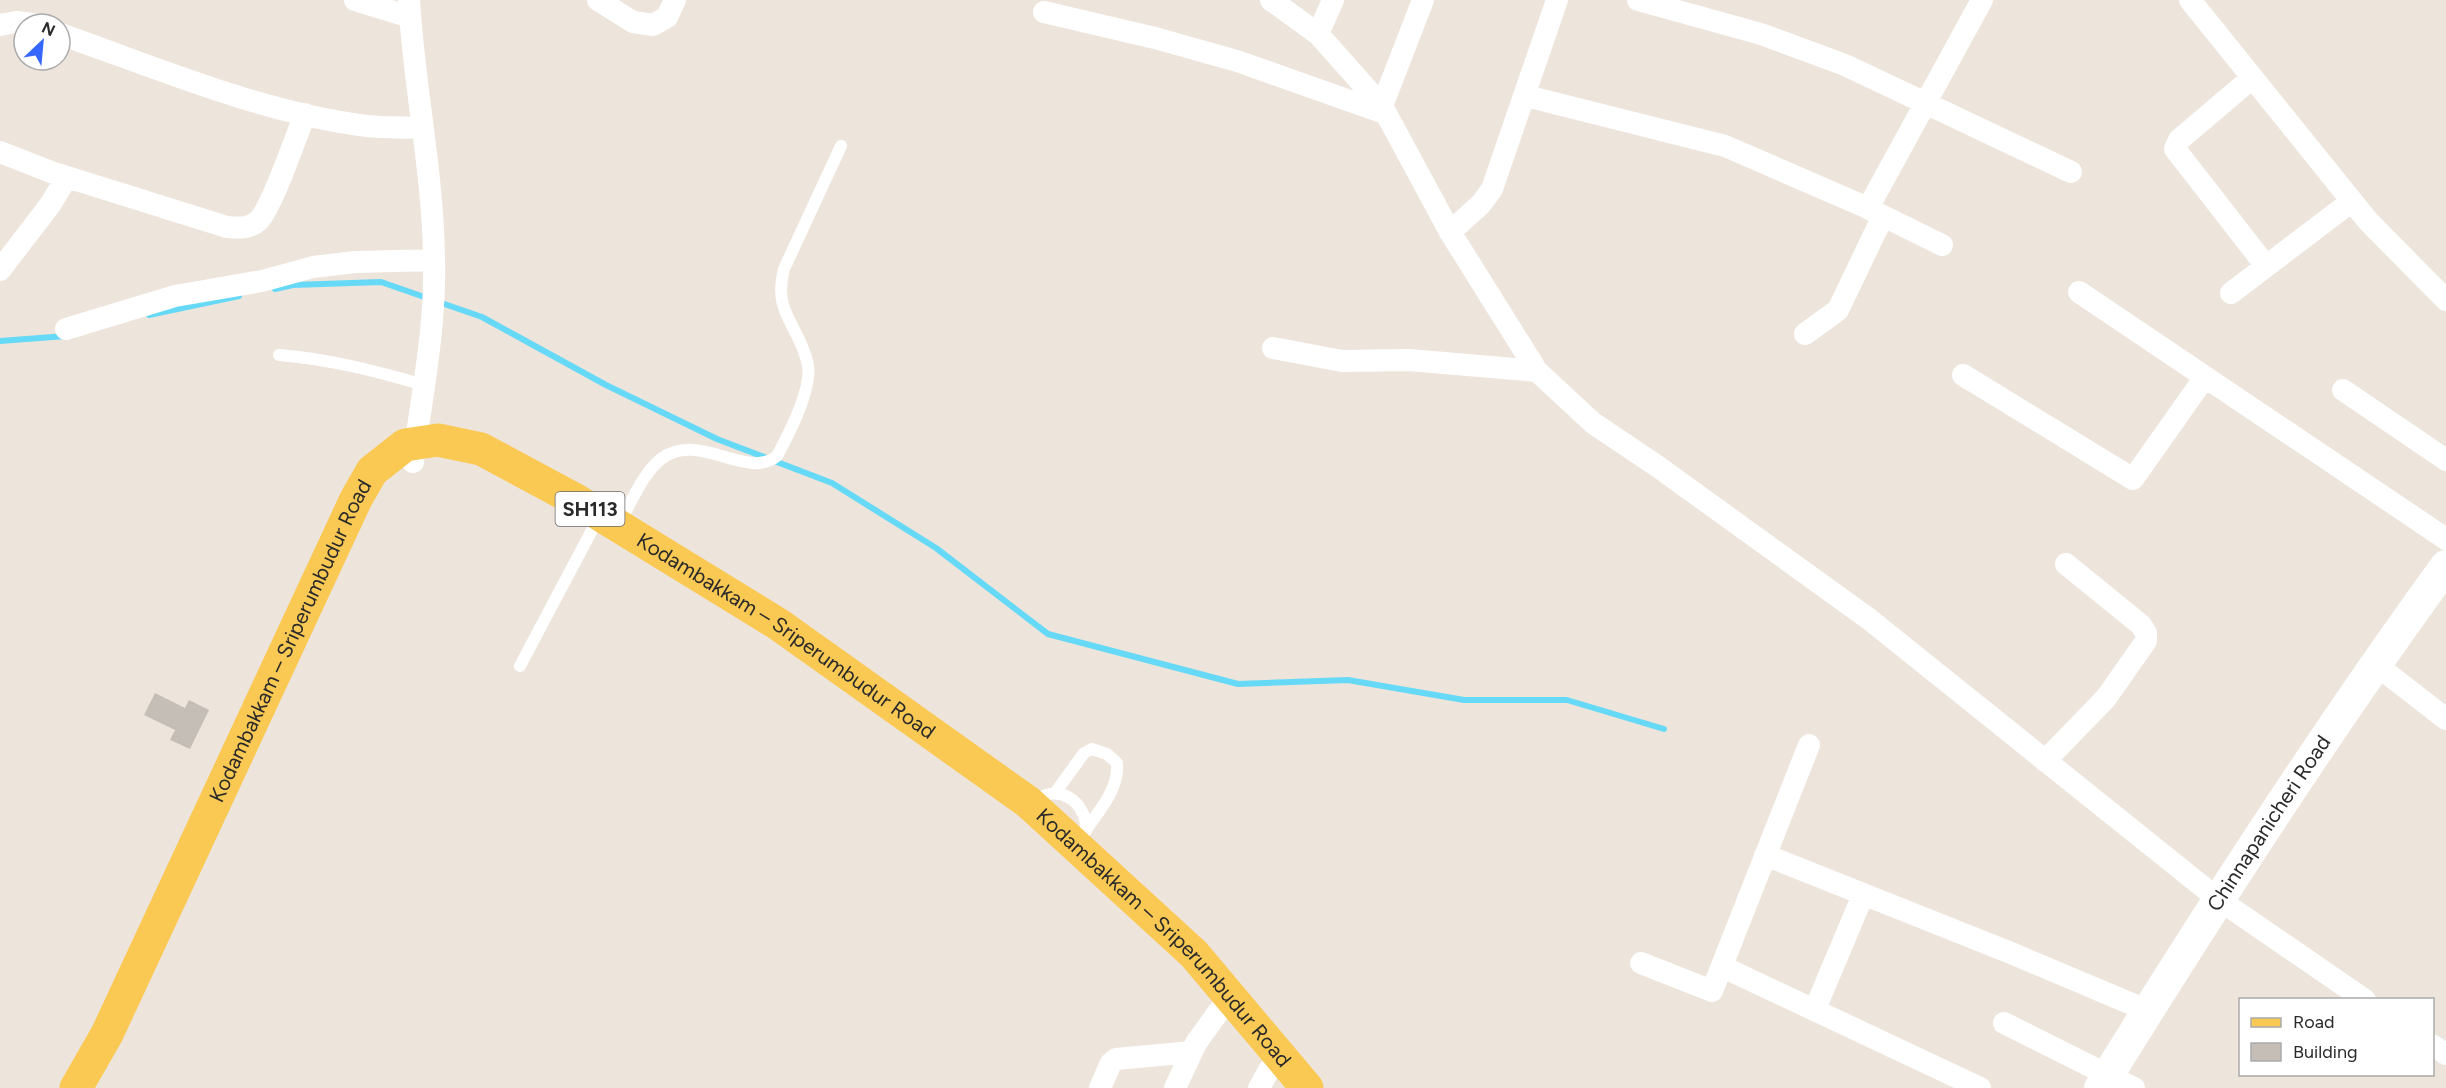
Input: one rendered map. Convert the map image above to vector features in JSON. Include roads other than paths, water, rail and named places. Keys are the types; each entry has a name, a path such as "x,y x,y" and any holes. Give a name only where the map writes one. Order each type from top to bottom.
{"main road":[{"name":"Kodambakkam – Sriperumbudur Road","path":"98,1088 138,1009 371,507 385,483 414,452 438,440 481,450 604,528 768,639 1017,815 1181,967 1219,1011 1271,1082"},
{"name":"Kodambakkam – Sriperumbudur Road","path":"76,1088 107,1034 356,499 372,471 405,445 414,452"},
{"name":"Kodambakkam – Sriperumbudur Road","path":"604,528 777,624 1043,799 1194,954 1307,1088"}],"street":[{"path":"355,0 410,9 422,128 431,183 434,260 433,329 414,452"},
{"path":"598,0 633,22 653,25 667,17 675,0"},
{"path":"1271,0 1318,34 1383,109 1450,232 1537,371 1593,423 1657,466 1869,619 2218,899 2364,998"},
{"path":"1318,34 1333,0"},
{"path":"1383,109 1423,0"},
{"path":"1450,232 1481,204 1492,189 1526,96 1557,0"},
{"path":"1638,0 1782,42 1845,65 2071,172"},
{"path":"1804,334 1838,310 1875,212 1925,104 1982,0"},
{"path":"2190,0 2368,221 2446,300"},
{"path":"1044,12 1155,38 1383,109"},
{"path":"72,38 219,90 305,114 369,126 422,128"},
{"path":"2252,78 2179,140 2175,149 2266,266"},
{"path":"1526,96 1725,146 1875,212 1942,245"},
{"path":"0,152 67,177 227,227 244,228 258,221 267,207 305,114"},
{"path":"0,270 50,205 67,177"},
{"path":"2231,293 2352,201"},
{"path":"66,329 176,296 262,281 313,267 355,262 434,260"},
{"path":"2079,292 2446,539"},
{"path":"1273,348 1342,361 1410,360 1537,371"},
{"path":"1963,375 2133,479 2205,377"},
{"path":"2343,390 2446,460"},
{"path":"2044,761 2106,698 2146,641 2146,633 2141,625 2066,564"},
{"name":"Chinnapanicheri Road","path":"2114,1083 2146,1011 2375,664 2446,566"},
{"path":"2375,664 2446,719"},
{"path":"1641,963 1712,992 1809,745"},
{"path":"1765,855 2011,953 2146,1011"},
{"path":"1815,1009 1863,895"},
{"path":"1723,967 1980,1088"},
{"path":"1175,1088 1192,1052 1219,1011"},
{"path":"2004,1023 2114,1083"},
{"path":"1100,1088 1111,1063 1116,1059 1192,1052"}],"lane":[{"path":"520,666 604,528 653,467 664,457 686,450 712,452 756,465 768,463 777,456 808,383 808,367 803,349 782,306 781,283 784,269 841,146"},
{"path":"279,355 314,358 361,367 424,385"},
{"path":"1043,799 1084,753 1092,749 1107,754 1117,763 1118,775 1110,795 1081,838"}],"waterway":[{"path":"275,289 293,285 381,282 482,317 606,385 717,439 832,483 936,548 1048,634 1238,684 1348,680 1464,700 1567,700 1664,729"},
{"path":"149,315 239,296"},
{"path":"0,341 66,336"}]}
